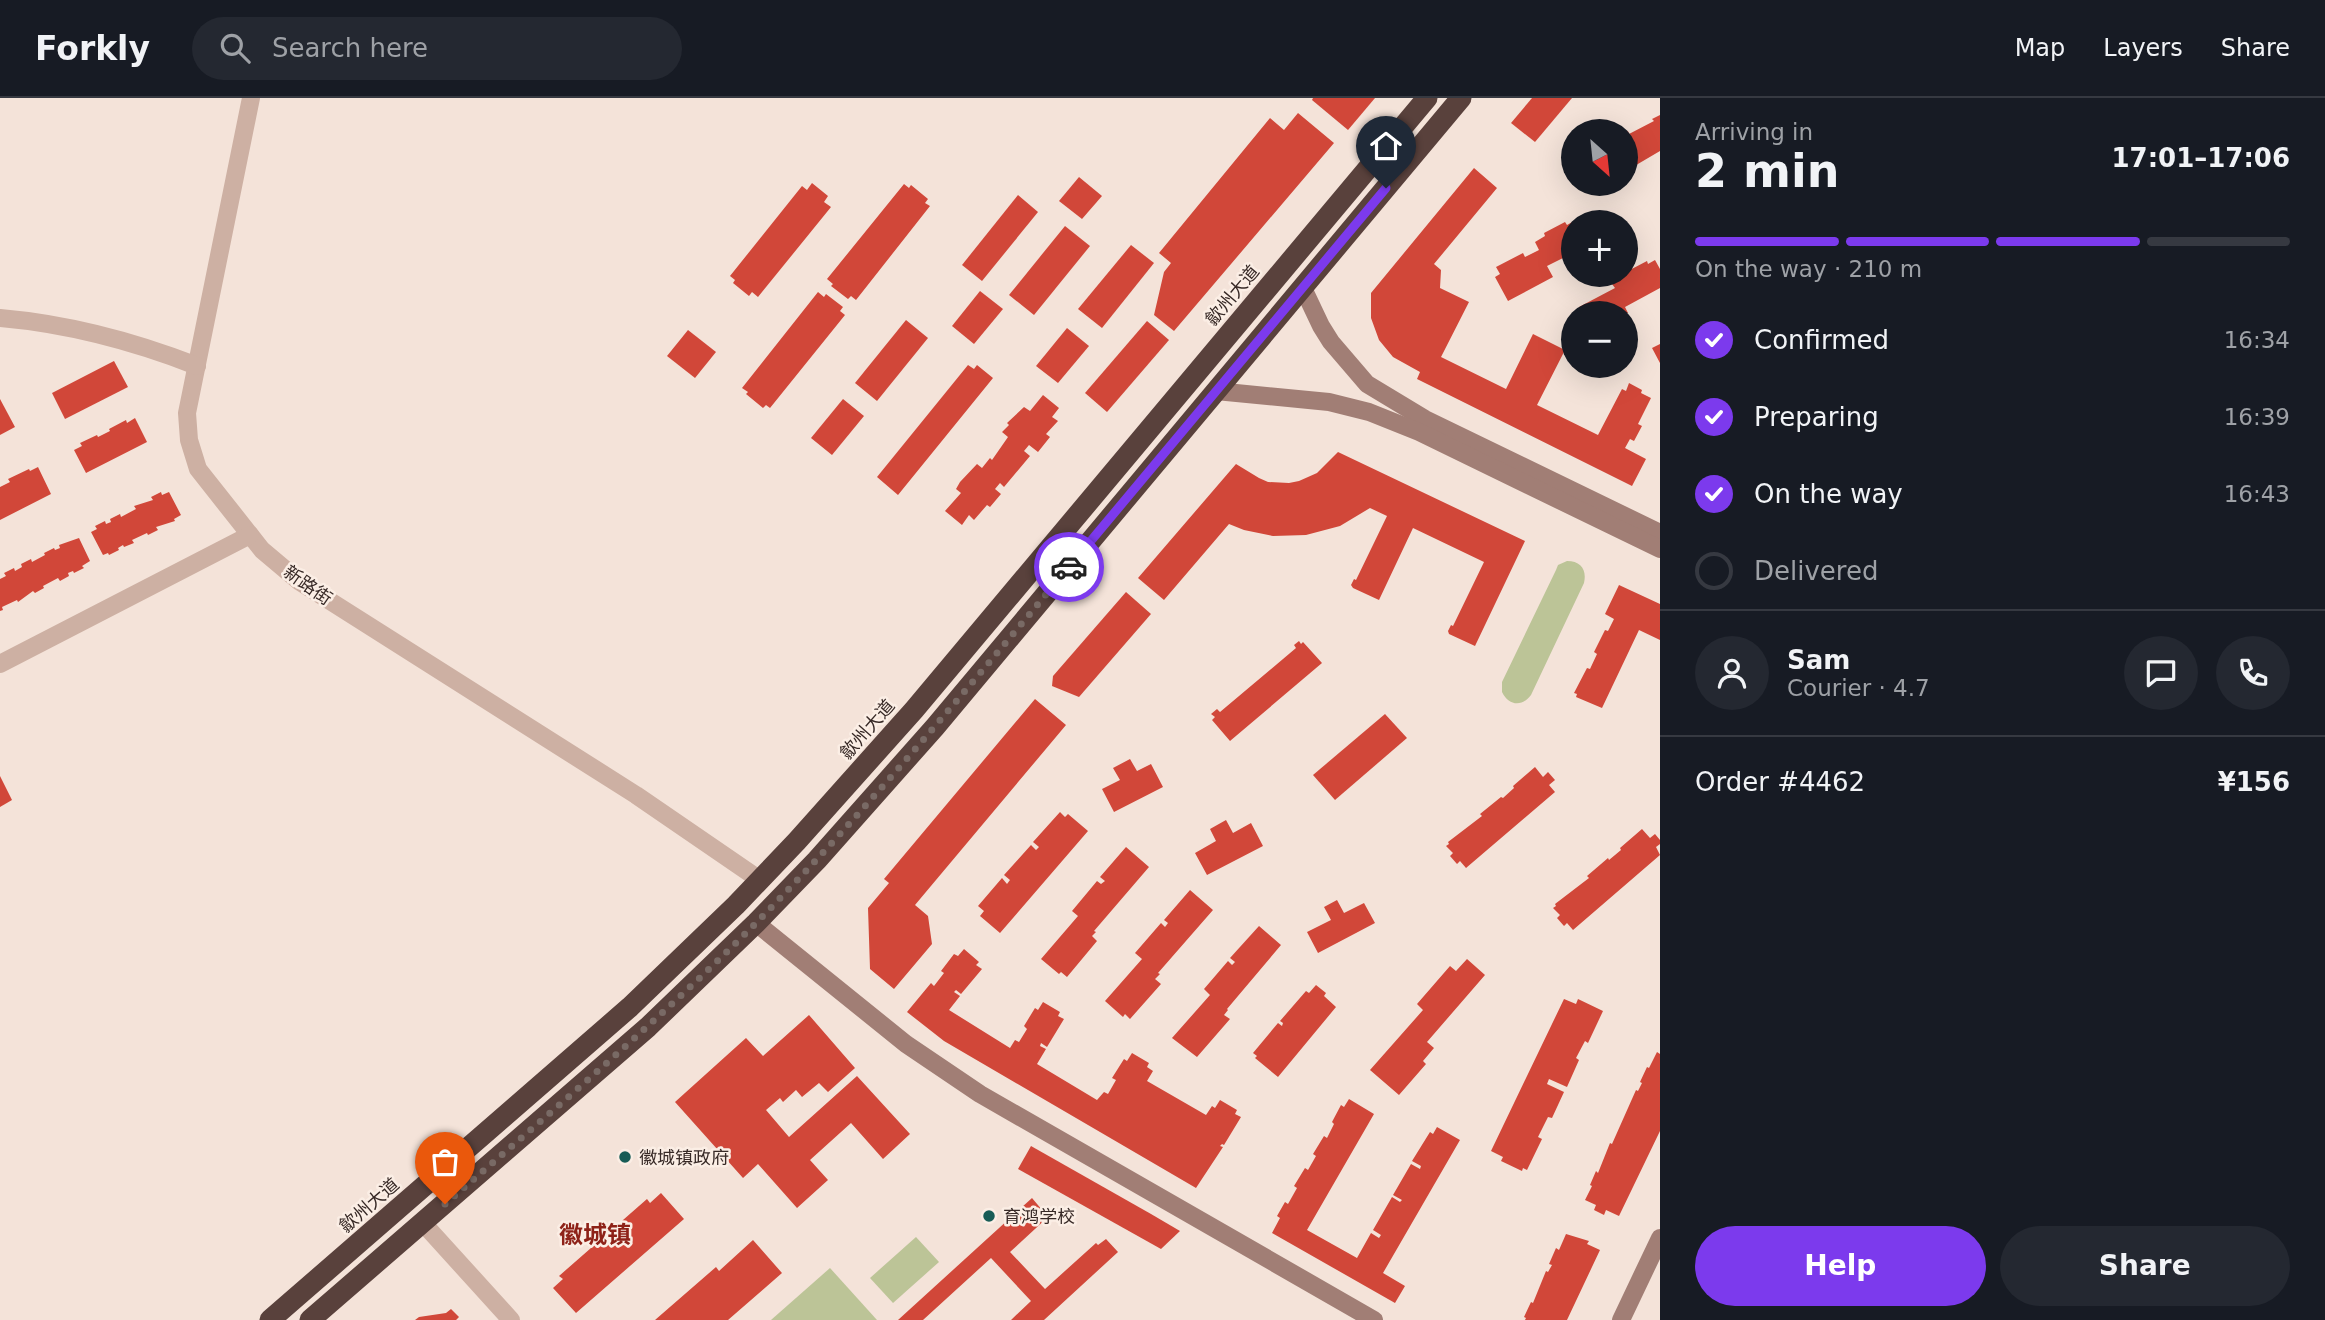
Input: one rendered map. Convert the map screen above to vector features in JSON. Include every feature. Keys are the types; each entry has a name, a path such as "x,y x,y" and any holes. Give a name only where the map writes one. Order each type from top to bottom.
{"highway":[{"name":"歙州大道","path":"270,1320 611,1024 684,957 760,880 857,777 1427,98"},
{"path":"310,1320 639,1035 755,923 877,794 1461,98"}],"street":[{"name":"新路街","path":"251,98 187,413 189,440 198,469 262,550 300,582 636,795 760,880"},
{"path":"1303,288 1331,342 1367,384 1425,419 1660,533"},
{"path":"0,318 89,331 130,342 197,366"},
{"path":"1216,391 1329,402 1369,412 1419,432 1660,549"},
{"path":"0,664 250,535"},
{"path":"755,923 897,1038 980,1094 1374,1320"},
{"path":"423,1223 511,1320"},
{"path":"1621,1320 1660,1238"}],"green space":[{"path":"1567,561 1582,567 1585,574 1584,583 1531,695 1524,702 1512,702 1502,692 1502,682 1558,565"},
{"path":"916,1237 939,1262 893,1303 870,1278"},
{"path":"830,1268 877,1320 771,1320"}],"building":[{"path":"1375,98 1348,130 1312,100"},
{"path":"1532,98 1572,98 1535,142 1511,123"},
{"path":"1298,113 1334,143 1174,331 1154,315 1164,272 1171,263 1159,253 1270,118 1284,130"},
{"path":"1660,115 1660,151 1638,164 1638,129 1654,121 1652,119"},
{"path":"1474,168 1497,188 1434,264 1441,270 1440,288 1469,302 1441,357 1506,389 1533,334 1561,348 1561,358 1537,405 1598,435 1622,389 1626,391 1629,383 1642,390 1641,393 1651,398 1638,424 1642,426 1634,441 1630,439 1625,448 1646,459 1632,486 1417,379 1420,372 1393,357 1379,340 1371,318 1371,293"},
{"path":"1079,177 1102,196 1082,219 1059,201"},
{"path":"812,183 828,196 824,202 831,207 758,297 752,292 749,296 733,283 735,280 730,276 802,186 807,190"},
{"path":"904,184 909,188 911,185 928,199 925,203 930,206 856,300 851,296 848,299 831,286 833,284 827,279"},
{"path":"1018,195 1038,212 982,281 962,265"},
{"path":"1561,224 1561,259 1547,266 1553,277 1508,301 1495,277 1500,274 1496,267 1523,253 1525,257 1539,250 1535,242 1545,236 1544,233"},
{"path":"1065,226 1090,246 1034,315 1009,295"},
{"path":"1131,245 1154,263 1102,328 1078,309"},
{"path":"1655,260 1660,269 1660,288 1636,301 1590,301 1614,287 1638,287 1638,266 1647,261 1648,264"},
{"path":"980,291 1003,309 974,344 952,326"},
{"path":"818,292 824,297 826,294 843,307 840,311 845,315 770,408 766,405 763,408 742,388"},
{"path":"906,320 928,338 877,401 855,383"},
{"path":"1147,321 1169,340 1107,412 1085,393"},
{"path":"1067,328 1089,346 1058,383 1036,366"},
{"path":"688,330 716,352 695,378 667,356"},
{"path":"1660,344 1660,363 1652,348"},
{"path":"114,361 128,387 65,419 52,393"},
{"path":"968,365 974,369 977,365 993,378 898,495 877,477"},
{"path":"1043,395 1059,408 1052,417 1058,421 1046,434 1050,437 1038,452 1029,445 1024,451 1030,456 1004,487 1000,483 995,489 1001,494 974,520 969,515 962,525 945,511 961,493 956,489 960,482 977,464 982,468 990,458 992,460 1008,437 1002,432 1009,425 1007,423 1024,407 1030,411"},
{"path":"0,399 15,427 0,435"},
{"path":"843,399 864,416 832,455 811,438"},
{"path":"135,418 147,442 86,473 74,450 82,446 80,443"},
{"path":"1338,452 1525,541 1475,646 1449,634 1448,631 1451,625 1453,626 1484,562 1413,528 1379,600 1353,588 1351,585 1354,579 1356,580 1387,516 1370,508 1340,526 1306,535 1273,536 1229,524 1164,600 1138,578 1236,464 1268,482 1289,483 1317,473"},
{"path":"38,467 51,494 0,520 0,487 10,482 8,479"},
{"path":"161,492 162,495 169,492 181,515 174,519 175,521 156,527 158,530 132,540 134,543 124,547 123,545 109,555 103,555 91,532 97,529 95,526 105,521 106,524 111,522 110,519 120,514 121,517 136,509 134,506 153,500 151,497"},
{"path":"79,538 90,561 82,566 84,568 68,573 69,576 60,581 58,578 18,602 17,600 2,607 3,610 0,611 0,579 6,576 4,573 14,568 15,571 22,567 21,564 31,559 32,562 54,548 60,548 59,545"},
{"path":"1619,585 1660,604 1660,640 1639,630 1602,708 1576,697 1577,694 1574,693 1587,668 1590,669 1597,654 1594,652 1605,630 1608,631 1614,619 1605,614"},
{"path":"1126,592 1151,614 1079,697 1052,686 1053,676"},
{"path":"1299,641 1322,663 1230,741 1212,720 1215,717 1211,714 1217,709 1220,712 1296,648 1294,645"},
{"path":"1035,699 1066,725 915,905 928,916 932,944 894,989 870,969 868,908 889,883 884,879"},
{"path":"1385,714 1407,738 1335,800 1313,775"},
{"path":"1130,759 1137,771 1151,764 1163,787 1114,812 1102,789 1120,780 1113,768"},
{"path":"1535,767 1543,777 1548,772 1555,780 1549,785 1555,792 1466,868 1460,861 1457,864 1450,856 1453,853 1446,846 1448,842 1503,798"},
{"path":"0,776 12,800 0,807"},
{"path":"1060,812 1065,817 1068,814 1088,831 1000,933 980,916 984,911 978,906 1002,878 1007,884 1010,880 1004,875 1031,845 1036,850 1039,847 1033,842"},
{"path":"1226,820 1233,833 1251,823 1263,846 1207,875 1195,853 1216,841 1210,829"},
{"path":"1642,829 1650,838 1655,834 1660,840 1656,847 1660,855 1573,930 1567,923 1564,926 1557,918 1560,915 1553,908 1555,904 1589,878 1587,876 1621,850 1620,848"},
{"path":"1126,847 1149,867 1094,931 1096,932 1092,936 1097,941 1067,977 1061,972 1059,974 1041,959 1078,916 1072,911 1097,881 1101,884 1105,881 1100,877"},
{"path":"1190,890 1213,910 1158,973 1160,974 1155,979 1161,984 1130,1019 1125,1014 1123,1017 1105,1001 1142,959 1135,953 1161,923 1165,927 1168,923 1164,920"},
{"path":"1337,900 1344,913 1364,903 1375,923 1318,953 1307,932 1331,920 1324,907"},
{"path":"1259,926 1281,945 1227,1009 1224,1015 1230,1019 1197,1057 1172,1038 1210,995 1204,989 1228,961 1232,965 1235,962 1230,958"},
{"path":"964,949 979,962 976,965 982,969 961,994 956,990 954,992 960,996 949,1010 1010,1048 1015,1040 1019,1042 1027,1029 1024,1026 1035,1008 1038,1010 1043,1002 1060,1012 1058,1016 1064,1019 1047,1047 1041,1043 1040,1046 1046,1049 1037,1064 1097,1100 1104,1092 1108,1094 1116,1080 1112,1078 1124,1059 1127,1061 1132,1053 1149,1063 1147,1067 1153,1071 1147,1081 1206,1115 1220,1100 1237,1110 1235,1114 1241,1117 1224,1145 1220,1146 1223,1147 1196,1188 944,1041 907,1012 931,983 934,986 954,954 958,956"},
{"path":"1467,959 1485,975 1427,1042 1434,1048 1423,1061 1426,1064 1399,1095 1370,1070 1423,1010 1417,1004 1450,966 1456,971"},
{"path":"1316,985 1336,1007 1278,1077 1255,1058 1257,1056 1253,1053 1278,1023 1282,1026 1280,1021 1306,991 1309,993"},
{"path":"1564,999 1576,1004 1578,999 1603,1011 1588,1043 1585,1041 1576,1058 1579,1060 1567,1087 1549,1079 1547,1084 1564,1092 1552,1118 1548,1117 1538,1137 1542,1139 1527,1170 1523,1168 1522,1171 1501,1161 1503,1157 1491,1151"},
{"path":"809,1015 855,1068 828,1092 819,1083 802,1097 796,1090 783,1102 780,1098 766,1110 789,1137 857,1076 910,1134 883,1159 851,1123 810,1160 828,1180 797,1208 758,1164 743,1178 675,1102 746,1038 763,1056"},
{"path":"1657,1052 1660,1054 1660,1131 1619,1216 1606,1210 1604,1215 1594,1210 1596,1205 1585,1200 1596,1171 1598,1173 1610,1143 1612,1144 1636,1090 1638,1091 1642,1083 1640,1082 1647,1067 1649,1068"},
{"path":"1349,1099 1374,1114 1307,1230 1357,1258 1371,1233 1379,1238 1381,1235 1373,1230 1392,1197 1400,1202 1402,1200 1393,1195 1411,1164 1420,1169 1421,1166 1412,1161 1430,1132 1433,1134 1437,1127 1460,1140 1383,1273 1405,1286 1395,1303 1272,1233 1280,1218 1277,1216 1297,1188 1294,1186 1305,1168 1308,1170 1316,1156 1313,1154 1324,1136 1327,1138 1341,1105 1344,1107"},
{"path":"1031,1146 1180,1231 1161,1249 1018,1169"},
{"path":"661,1193 684,1219 576,1313 553,1288 563,1279 559,1276 647,1199 650,1203"},
{"path":"1032,1198 1048,1217 1010,1252 1045,1289 1096,1243 1098,1245 1106,1239 1118,1252 1044,1320 1011,1320 1031,1301 991,1258 923,1320 898,1320"},
{"path":"1566,1234 1589,1241 1587,1244 1600,1250 1567,1320 1525,1320 1524,1317 1546,1271 1548,1272 1552,1265 1549,1264 1556,1248 1559,1250"},
{"path":"753,1240 782,1273 728,1320 655,1320 716,1267 719,1271"},
{"path":"451,1309 459,1317 456,1320 415,1320 446,1313"}],"way so far":[{"path":"445,1204 648,1027 817,860 877,794 1069,567"}],"place":[{"name":"徽城镇政府","path":"625,1157"},
{"name":"育鸿学校","path":"989,1216"}],"district":[{"name":"徽城镇","path":"595,1235"}],"route":[{"path":"1069,567 1386,188"}]}
